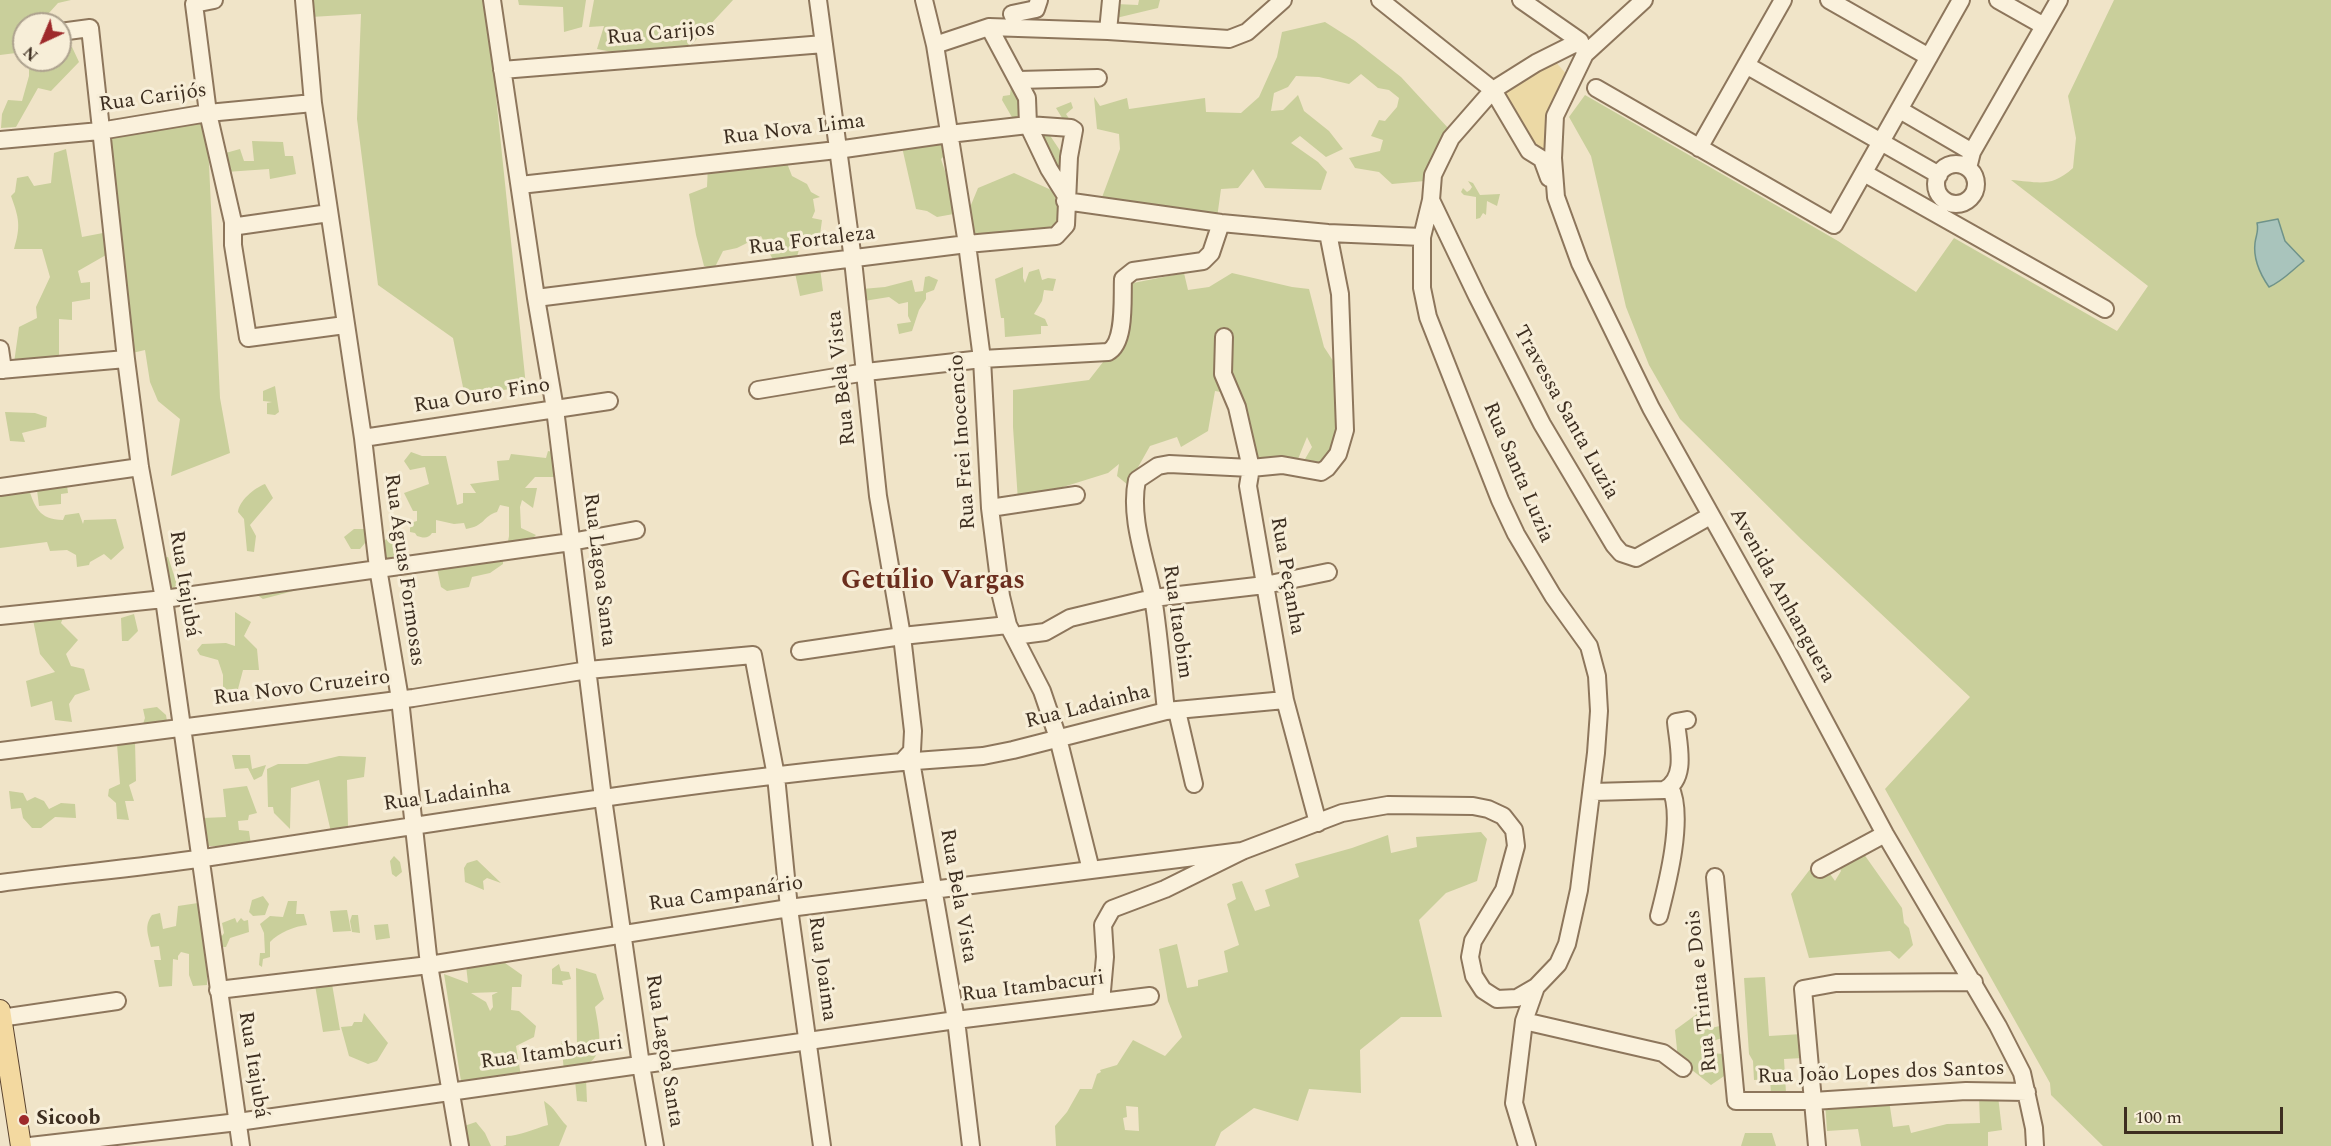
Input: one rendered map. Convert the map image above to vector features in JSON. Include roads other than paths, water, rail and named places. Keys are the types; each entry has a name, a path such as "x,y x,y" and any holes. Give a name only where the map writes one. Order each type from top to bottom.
{"main road":[{"path":"0,1015 21,1146"},
{"path":"0,1076 10,1146"}],"street":[{"path":"214,0 194,4 208,113 233,222 234,252 248,338 345,325"},
{"name":"Rua Águas Formosas","path":"304,0 313,103 363,438 378,568 400,699 429,965 460,1146"},
{"name":"Rua Lagoa Santa","path":"492,0 536,298 555,409 603,798 641,1065 655,1146"},
{"name":"Rua Bela Vista","path":"818,0 853,260 878,495 902,636 913,731 908,758 956,1020 971,1146"},
{"name":"Rua Frei Inocencio","path":"924,0 934,45 967,244 982,359 990,508 1002,597 1011,630 1042,691 1058,738 1091,870"},
{"path":"934,45 989,27 1012,14 1036,9 1039,0"},
{"path":"1108,30 1111,0"},
{"path":"1012,14 1108,30 1229,39 1247,32 1283,0"},
{"path":"1380,0 1493,90 1529,151 1542,159 1557,197"},
{"path":"1521,0 1582,47 1644,0"},
{"path":"1699,148 1783,0"},
{"path":"1829,0 1929,57"},
{"path":"1596,88 1834,225 1961,0"},
{"path":"1998,0 2044,26"},
{"path":"1941,207 1936,186 1939,175 1947,166 1970,160 2059,0"},
{"path":"989,27 1027,98 1069,157"},
{"name":"Rua Itajubá","path":"72,30 90,28 140,467 164,599 241,1146"},
{"name":"Rua Carijos","path":"502,70 824,44"},
{"name":"Rua Santa Luzia","path":"1527,1146 1514,1103 1524,1021 1536,987 1558,964 1567,944 1579,890 1593,792 1599,711 1597,676 1589,646 1525,553 1500,500 1428,317 1422,288 1422,237 1431,200 1433,175 1451,138 1493,90 1536,63 1582,47"},
{"name":"Avenida Anhanguera","path":"1582,47 1555,116 1553,158 1557,197 1586,274 1651,408 1787,651 1885,834 1974,982 2022,1073 2034,1128 2035,1146"},
{"path":"1746,65 1939,175"},
{"path":"1018,80 1098,78"},
{"path":"1027,98 1028,125 1066,198 1221,223 1328,233 1422,237"},
{"name":"Rua Carijós","path":"0,140 100,131 208,113 313,103"},
{"path":"1900,110 1970,160 1975,177 1974,194 1961,204 1950,203 1941,207"},
{"name":"Rua Nova Lima","path":"520,185 837,150 1028,125 1073,129"},
{"name":"Rua Fortaleza","path":"536,298 967,244 1056,236 1066,225 1069,157 1075,132 1073,129"},
{"path":"1864,172 1941,207 2105,309"},
{"name":"Travessa Santa Luzia","path":"1431,200 1542,424 1577,485 1621,553 1636,558 1710,516"},
{"path":"233,222 238,226 329,213"},
{"path":"758,390 866,372 982,359 1114,350 1120,339 1126,275 1133,271 1203,261 1211,253 1221,223"},
{"name":"Rua Itaobim","path":"1194,784 1172,711 1134,494 1137,480 1147,471 1169,464 1251,468 1282,465 1321,472 1333,462 1341,446 1345,429 1340,294 1328,233"},
{"name":"Rua Peçanha","path":"1224,337 1223,374 1237,407 1251,468 1248,486 1285,700 1318,823"},
{"path":"0,349 1,370 126,359"},
{"name":"Rua Ouro Fino","path":"363,438 609,401"},
{"path":"0,487 140,467"},
{"path":"990,508 1076,495"},
{"path":"0,616 164,599 571,542 636,530"},
{"path":"800,651 902,636 1011,630 1045,632 1070,618 1153,598 1265,585 1328,572"},
{"name":"Rua Novo Cruzeiro","path":"0,751 400,699 588,670 753,656"},
{"name":"Rua Joaima","path":"753,656 776,776 789,908 822,1146"},
{"name":"Rua Ladainha","path":"0,883 202,858 415,824 908,758 982,756 1172,711 1285,700"},
{"path":"1593,792 1664,790 1670,787 1677,779 1680,769 1676,722 1687,720"},
{"path":"1659,916 1669,879 1672,853 1675,797 1670,787"},
{"name":"Rua Campanário","path":"1101,1002 1104,957 1103,925 1112,909 1165,889 1242,851 1342,813 1388,805 1473,806 1488,809 1503,816 1514,830 1516,846 1504,890 1473,941 1470,957 1474,975 1483,990 1497,999 1517,998 1536,987"},
{"path":"1820,869 1885,834"},
{"name":"Rua Campanário","path":"218,990 429,965 789,908 1242,851"},
{"name":"Rua Trinta e Dois","path":"1714,877 1736,1101"},
{"path":"1817,1146 1803,988 1836,983 1974,982"},
{"name":"Rua Itambacuri","path":"30,1146 238,1122 450,1090 956,1020 1150,996"},
{"path":"0,1015 117,1001"},
{"path":"1524,1021 1628,1047 1663,1053 1683,1068"},
{"name":"Rua João Lopes dos Santos","path":"1736,1101 1813,1101 1966,1091 2026,1092"}],"water":[{"path":"2278,219 2285,241 2304,261 2283,279 2269,287 2256,261 2257,223"}],"place":[{"name":"Sicoob","path":"24,1120"}],"district":[{"name":"Getúlio Vargas","path":"933,583"}]}
